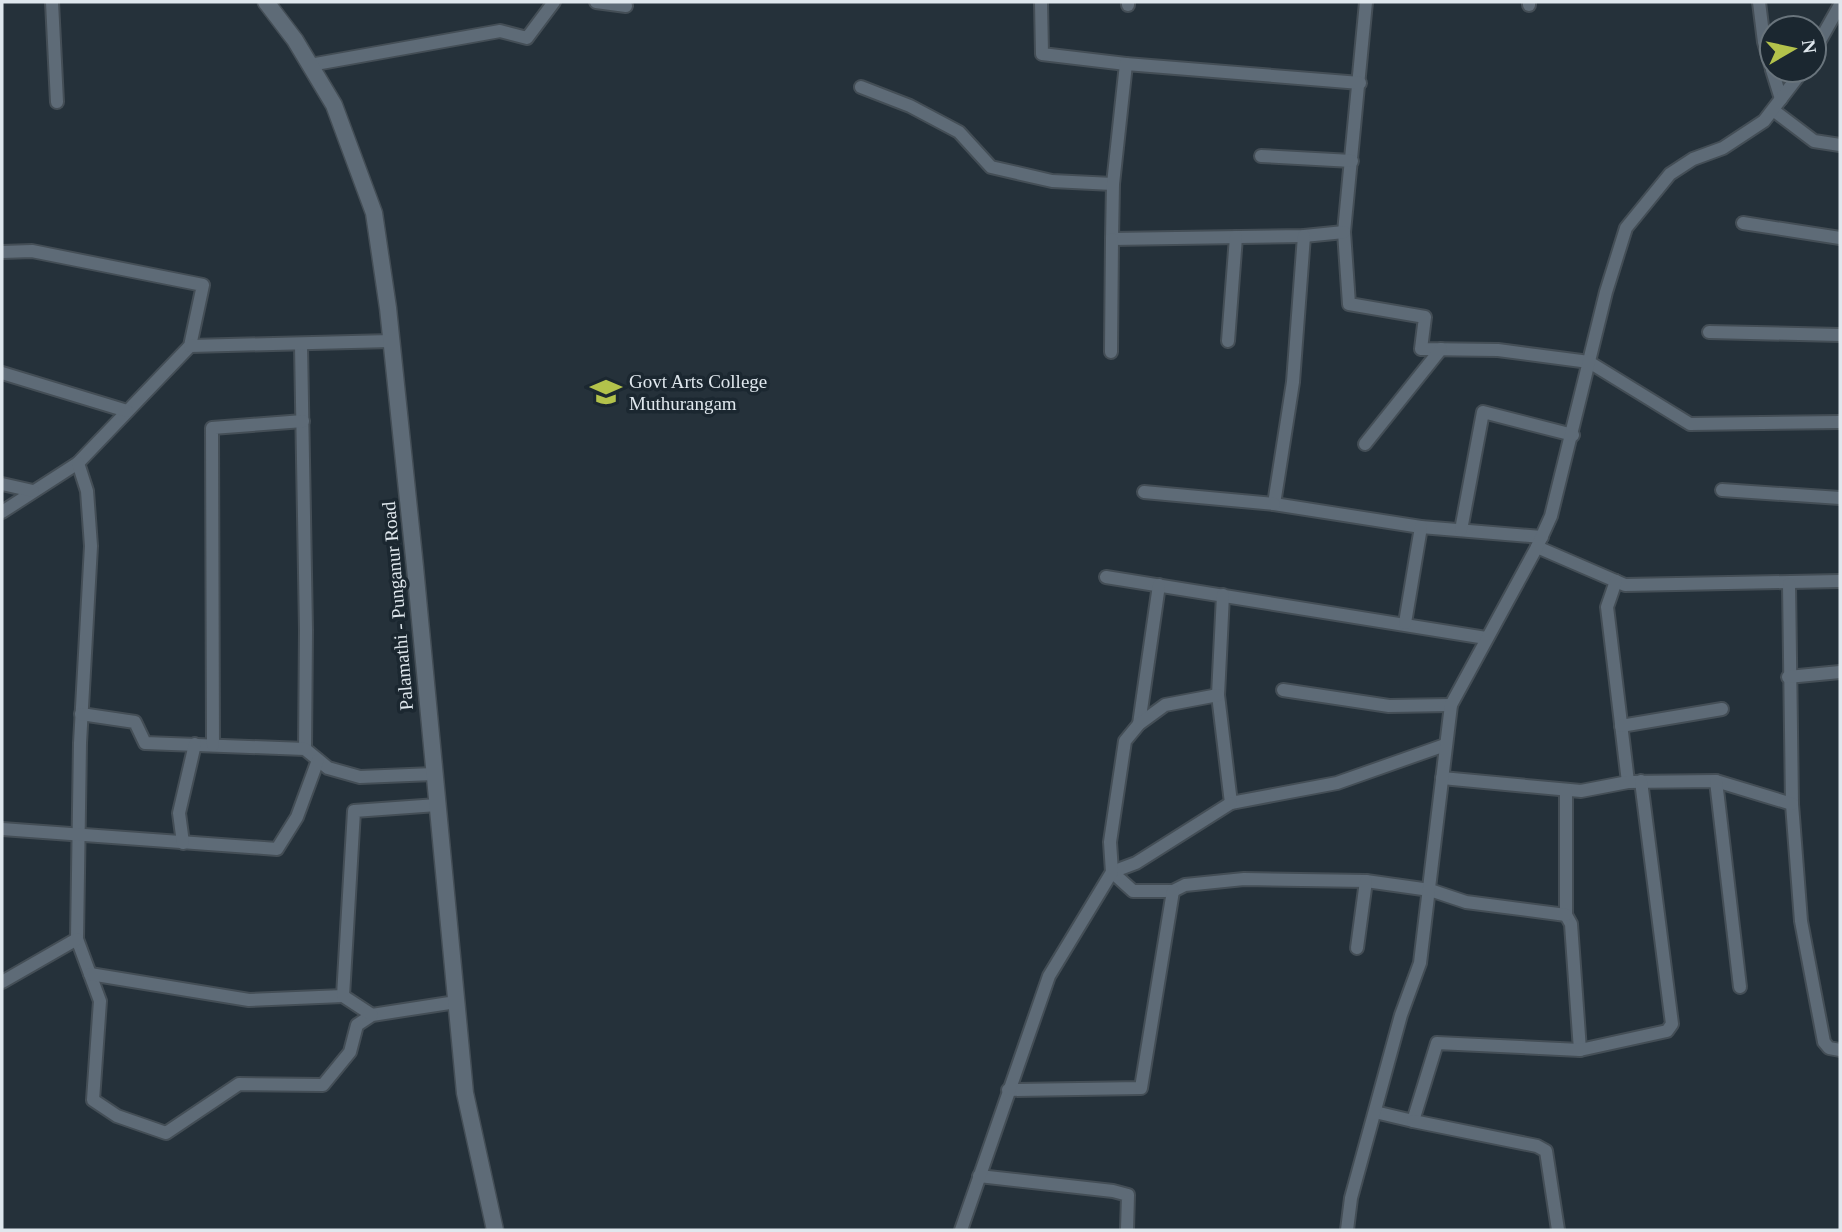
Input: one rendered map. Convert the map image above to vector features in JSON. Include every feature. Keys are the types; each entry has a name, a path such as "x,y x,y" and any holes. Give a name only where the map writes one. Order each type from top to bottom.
{"street":[{"path":"51,2 55,19 57,102"},
{"path":"310,65 500,31 527,38 555,2"},
{"path":"596,2 626,6"},
{"path":"1041,2 1042,54 1126,64 1360,83"},
{"path":"1366,2 1344,232 1349,304 1425,317 1421,349 1498,350 1589,362 1690,424 1840,422"},
{"name":"Palamathi - Punganur Road","path":"270,3 334,105 374,213 391,341 465,1093 495,1230"},
{"path":"1828,26 1840,5"},
{"path":"1111,352 1113,184 1126,64"},
{"path":"1774,84 1777,105 1814,141 1840,145"},
{"path":"1347,1230 1351,1198 1401,1014 1420,963 1451,705 1551,516 1626,228 1670,174 1693,159 1723,148 1764,121 1793,84"},
{"path":"861,87 910,106 959,132 991,167 1052,181 1113,184"},
{"path":"1261,156 1352,161"},
{"path":"1743,223 1840,238"},
{"path":"1112,239 1304,236 1344,232"},
{"path":"1274,504 1293,382 1304,236"},
{"path":"1228,341 1236,237"},
{"path":"2,252 32,251 203,285 190,346 78,463 2,512"},
{"path":"1709,332 1840,335"},
{"path":"190,346 391,341"},
{"path":"301,345 305,749"},
{"path":"1366,444 1441,349"},
{"path":"2,373 127,411"},
{"path":"1461,530 1482,412 1573,435"},
{"path":"213,745 212,428 303,421"},
{"path":"78,463 87,491 91,546 81,714 77,939 100,1001 93,1100 117,1116 166,1133 239,1084 323,1085 350,1052 357,1025 372,1015 456,1002"},
{"path":"2,484 33,491"},
{"path":"1722,490 1840,498"},
{"path":"1144,492 1274,504 1539,542 1625,585 1840,581"},
{"path":"1405,623 1421,527"},
{"path":"1106,577 1486,638"},
{"path":"1413,1121 1437,1043 1580,1051 1667,1031 1672,1024 1634,782 1621,726 1607,607 1616,581"},
{"path":"1789,584 1788,677 1792,804 1801,921 1824,1042 1829,1048 1840,1050"},
{"path":"1139,724 1159,585"},
{"path":"1223,595 1218,695 1231,803"},
{"path":"1788,677 1840,672"},
{"path":"1283,690 1389,706 1451,705"},
{"path":"961,1230 1049,976 1112,872 1110,842 1125,741 1139,724 1165,705 1218,695"},
{"path":"1621,726 1722,709"},
{"path":"81,714 135,722 145,743 305,749 327,768 360,777 433,774"},
{"path":"183,844 179,813 195,744"},
{"path":"1112,872 1136,863 1231,803 1337,783 1445,745"},
{"path":"2,829 277,849 297,817 318,760"},
{"path":"1442,778 1581,791 1634,782 1716,781 1792,804"},
{"path":"1716,781 1740,987"},
{"path":"1566,790 1566,915 1571,924 1580,1051"},
{"path":"343,996 354,811 437,805"},
{"path":"1112,872 1133,891 1173,891 1185,886 1244,879 1366,881 1430,890 1466,902 1566,915"},
{"path":"1357,948 1366,881"},
{"path":"1008,1090 1141,1088 1173,891"},
{"path":"2,982 77,939"},
{"path":"90,974 249,1000 343,996 372,1015"},
{"path":"1375,1112 1537,1146 1546,1151 1558,1230"},
{"path":"979,1176 1128,1195 1127,1230"}],"place":[{"name":"Govt Arts College Muthurangam","path":"606,392"}]}
